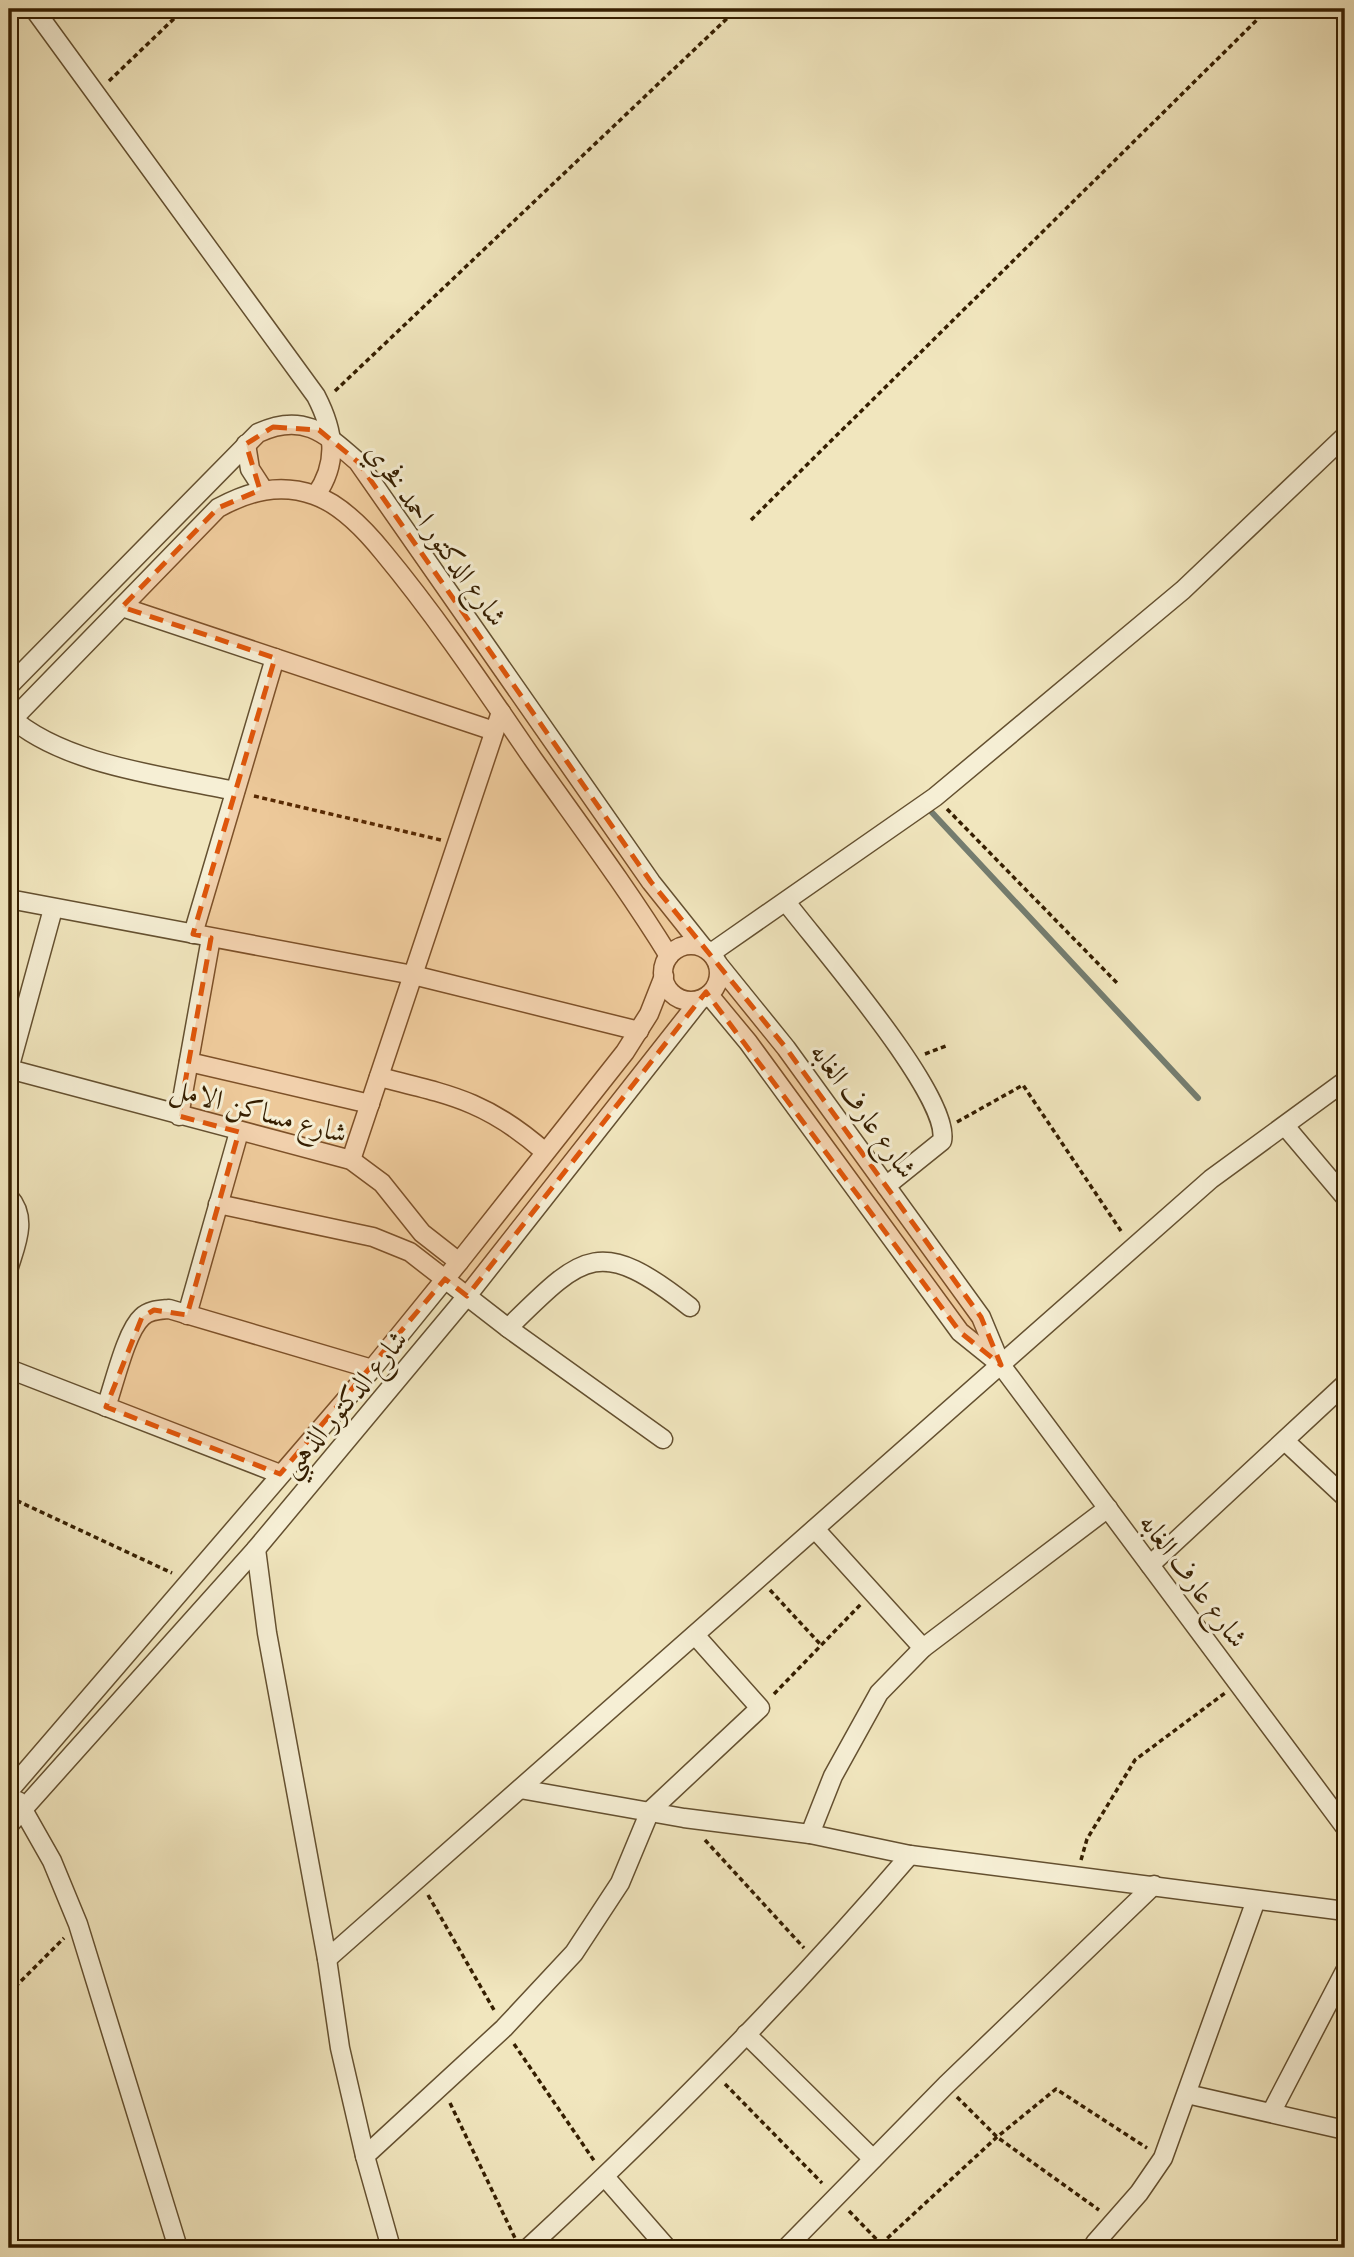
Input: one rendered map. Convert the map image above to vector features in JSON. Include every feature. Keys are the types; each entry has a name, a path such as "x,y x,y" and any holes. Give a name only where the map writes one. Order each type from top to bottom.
{"street":[{"path":"34,9 320,405 332,439 330,469 316,495"},
{"name":"شارع الدكتور احمد فخري","path":"9,686 246,444 272,426 288,424 319,430 358,463 651,882 710,954"},
{"path":"710,954 935,797 1183,590 1345,436"},
{"path":"246,444 250,469 263,489"},
{"name":"شارع الدكتور احمد فخري","path":"10,719 218,508 240,496 263,489 290,489 316,495 338,508 382,550 500,712 669,956"},
{"path":"122,607 494,731"},
{"path":"193,934 275,658"},
{"path":"351,1160 500,712"},
{"path":"10,719 85,757 235,791"},
{"path":"9,899 413,975 639,1031"},
{"path":"786,902 908,1060 928,1090 943,1129 942,1141 937,1147 886,1186"},
{"path":"9,1069 53,909"},
{"path":"179,1116 211,938"},
{"path":"690,944 710,954 720,975 704,997 681,999 673,993 664,976 669,956 678,948 690,944"},
{"name":"شارع عارف الغابه","path":"710,954 786,1048 981,1317 1001,1365 1345,1827"},
{"name":"شارع الدكتور الذهبي","path":"9,1788 372,1369 459,1262 639,1031 664,976"},
{"name":"شارع عارف الغابه","path":"704,997 748,1042 960,1332 1001,1365"},
{"name":"شارع الدكتور الذهبي","path":"9,1825 256,1549 467,1296 704,997"},
{"path":"189,1062 370,1104"},
{"name":"شارع مساكن الامل","path":"9,1069 351,1160 382,1183 422,1233 459,1262"},
{"path":"379,1077 477,1104 524,1134 545,1152"},
{"path":"327,1959 1211,1179 1343,1088"},
{"path":"1285,1126 1345,1197"},
{"path":"187,1315 239,1132"},
{"path":"9,1197 18,1213 20,1226 9,1267"},
{"path":"218,1204 392,1243 410,1252 508,1328 663,1439"},
{"path":"508,1328 559,1278 584,1263 597,1261 628,1267 647,1276 690,1307"},
{"path":"106,1407 134,1329 142,1317 154,1310 187,1315 372,1369"},
{"path":"9,1369 280,1474"},
{"path":"1150,1566 1345,1384"},
{"path":"1285,1441 1345,1497"},
{"path":"810,1834 833,1776 879,1693 923,1648 1108,1508"},
{"path":"815,1529 923,1648"},
{"path":"256,1549 267,1633 327,1959 340,2048 365,2156 391,2248"},
{"path":"365,2156 504,2028 590,1934 620,1883 650,1811 760,1708 695,1635"},
{"path":"9,1788 52,1861 78,1924 178,2248"},
{"path":"520,1789 684,1818 810,1834 910,1856 1345,1911"},
{"path":"528,2248 605,2177 818,1963 910,1856"},
{"path":"786,2248 946,2085 1154,1885"},
{"path":"1095,2246 1163,2158 1256,1900"},
{"path":"1272,2111 1345,1971"},
{"path":"746,2034 873,2159"},
{"path":"1187,2094 1272,2111 1345,2130"},
{"path":"605,2177 667,2248"}],"path":[{"path":"95,94 184,9"},
{"path":"320,405 737,9"},
{"path":"751,520 1268,9"},
{"path":"1329,9 1345,27"},
{"path":"235,791 457,844"},
{"path":"935,797 1119,985"},
{"path":"943,1129 1023,1086 1133,1249"},
{"path":"9,1497 188,1581"},
{"path":"759,1578 821,1645"},
{"path":"760,1708 873,1593"},
{"path":"1076,1876 1087,1839 1135,1760 1238,1683"},
{"path":"684,1818 818,1963"},
{"path":"9,1993 78,1924"},
{"path":"711,2070 885,2248"},
{"path":"442,2085 520,2248"},
{"path":"946,2085 997,2137 1114,2221"},
{"path":"881,2244 997,2137 1056,2089 1163,2158"}],"highlighted area":[{"path":"273,427 319,430 358,462 651,882 786,1048 981,1317 1001,1365 960,1332 706,992 467,1296 445,1279 280,1474 106,1407 142,1317 154,1310 187,1315 239,1132 179,1116 211,938 193,934 275,658 122,607 218,508 260,490 246,444"}],"waterway":[{"path":"925,805 1198,1098"}]}
